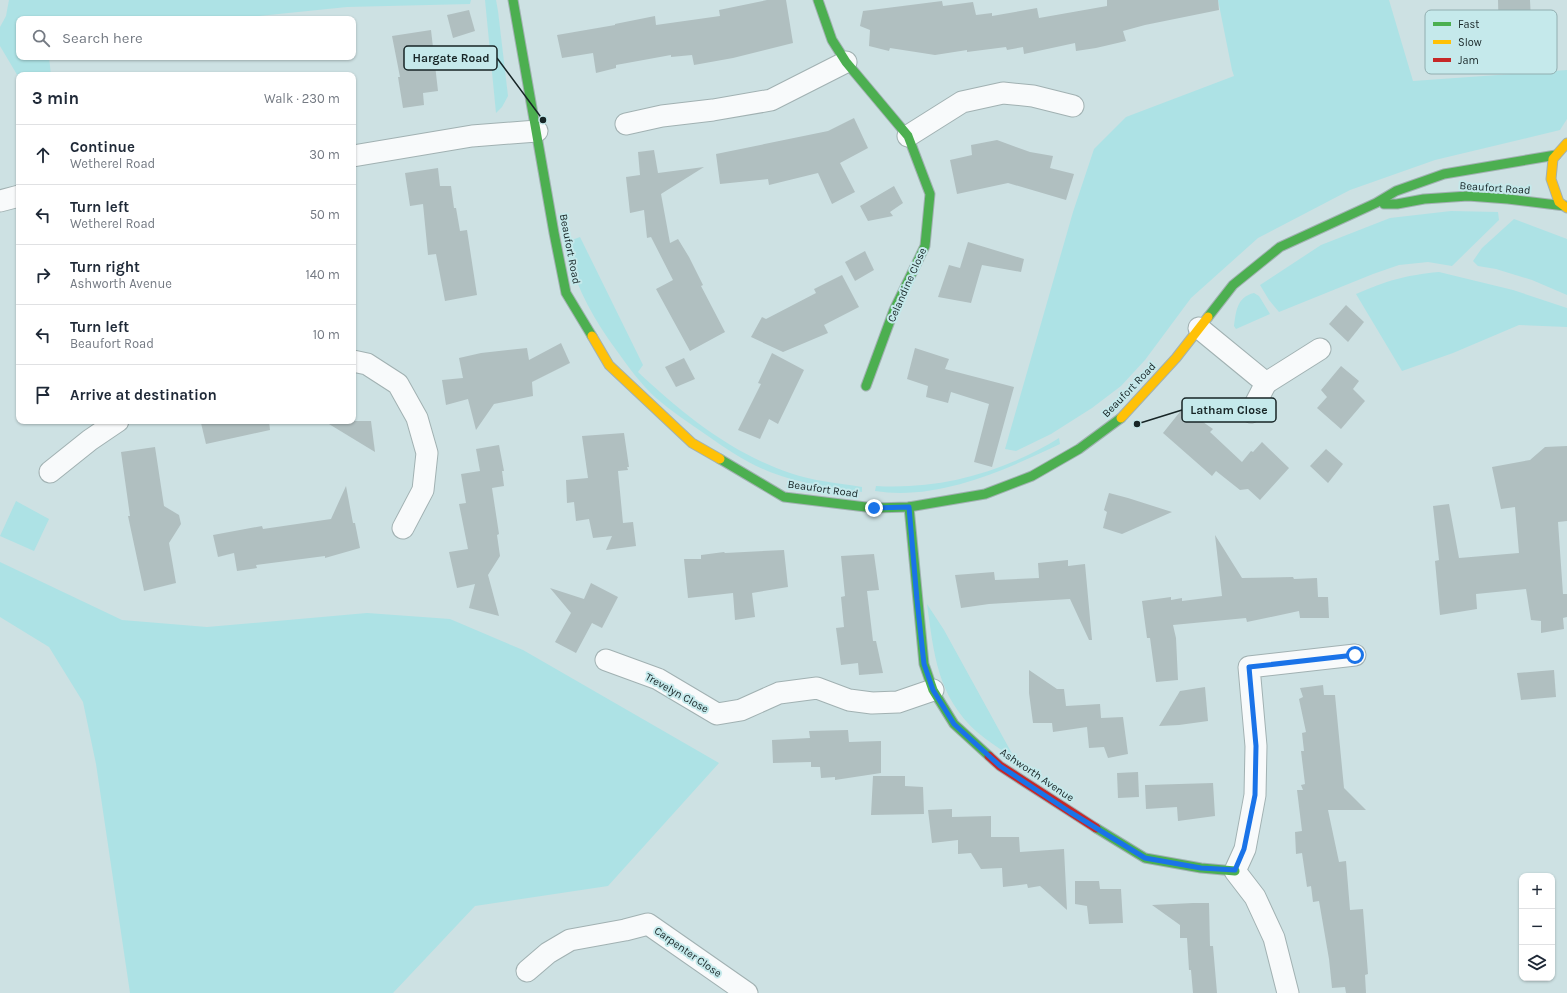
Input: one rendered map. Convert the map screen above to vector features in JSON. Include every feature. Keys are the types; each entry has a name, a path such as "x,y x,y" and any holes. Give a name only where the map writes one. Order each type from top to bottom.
{"main road":[{"name":"Beaufort Road","path":"513,0 566,293 609,365 692,444 784,497 874,508 909,507 984,494 1032,476 1079,449 1119,420 1176,358 1233,285 1280,247 1376,203 1396,191 1444,174 1556,155"},
{"name":"Celandine Close","path":"818,0 832,40 846,62 908,136 930,194 925,246 894,310 866,386"},
{"path":"1566,207 1560,202 1551,179 1553,158 1567,143"},
{"name":"Beaufort Road","path":"1376,203 1397,204 1424,199 1468,196 1508,199 1566,207"},
{"name":"Ashworth Avenue","path":"909,507 924,664 933,690 954,724 1000,766 1070,812 1145,858 1201,868 1235,870"}],"street":[{"path":"626,124 662,116 713,110 771,100 846,62"},
{"path":"908,136 962,102 1004,93 1033,96 1073,106"},
{"path":"356,155 472,136 537,131"},
{"path":"0,201 16,197"},
{"path":"1199,328 1266,383"},
{"path":"1251,412 1266,383 1320,349"},
{"path":"356,362 367,364 398,384 418,418 427,453 423,490 404,528"},
{"path":"50,472 90,440 114,424"},
{"path":"1288,993 1274,938 1255,897 1235,870 1244,849 1255,795 1256,746 1249,667 1355,655"},
{"name":"Trevelyn Close","path":"606,660 658,680 717,714 741,710 779,693 817,688 849,700 872,703 898,702 933,690"},
{"name":"Carpenter Close","path":"527,971 548,953 570,940 625,930 648,924 745,992"}],"shaded area":[{"path":"9,0 471,0 470,4 347,7 258,16 16,16 16,60 49,60 51,72 16,73 0,46 0,27 6,16"},
{"path":"485,0 496,0 508,96 502,107 496,113"},
{"path":"1218,0 1389,0 1413,81 1511,74 1557,74 1557,71 1567,70 1567,119 1560,130 1435,160 1350,190 1258,238 1191,298 1145,360 1121,386 1092,408 1051,434 1016,451 1005,449 1073,212 1094,149 1126,117 1234,76"},
{"path":"1451,211 1498,212 1499,220 1452,266 1428,262 1399,265 1279,312 1269,300 1260,285 1321,245 1390,218"},
{"path":"1514,219 1567,239 1567,295 1532,280 1496,269 1478,266 1473,261 1482,248"},
{"path":"580,237 643,365 638,372 655,388 709,431 748,455 768,465 799,476 862,487 862,492 804,482 781,476 761,468 720,445 656,398 631,370 600,326 585,300 573,273 564,243"},
{"path":"1439,272 1513,290 1567,308 1567,327 1519,325 1453,353 1402,371 1356,294 1396,279"},
{"path":"1254,293 1259,296 1270,314 1236,329 1234,326 1238,305 1248,295"},
{"path":"1059,438 1060,444 1017,464 970,481 923,492 899,493 875,491 876,486 924,485 947,482 971,476 1016,460"},
{"path":"16,501 49,519 34,551 0,536"},
{"path":"0,562 122,620 207,627 367,613 450,619 523,650 719,763 608,886 475,906 393,993 130,993 96,764 83,702 49,647 0,617"},
{"path":"927,604 944,630 1015,759 977,732 953,704 945,689 935,657"}],"building":[{"path":"767,0 786,0 793,43 733,58 694,65 692,55 671,57 671,55 616,65 616,68 596,73 593,53 562,58 557,35 615,25 655,16 656,25 720,16 719,10"},
{"path":"1107,0 1218,0 1219,10 1123,31 1126,41 1096,48 1076,51 1075,43 1024,54 1023,47 1007,50 1006,47 967,52 967,50 935,55 890,48 889,51 869,46 870,30 860,26 863,11 942,1 943,6 973,2 976,15 992,13 992,16 1037,8 1039,18 1107,6"},
{"path":"1498,0 1530,0 1530,10 1498,10"},
{"path":"469,10 475,31 453,38 447,15"},
{"path":"431,30 438,91 423,93 424,105 403,108 398,77 400,77 392,36"},
{"path":"854,118 868,148 840,163 855,192 832,204 818,173 769,185 768,179 720,184 716,154 828,131"},
{"path":"997,140 1030,152 1053,156 1050,168 1074,174 1066,200 1008,183 957,194 950,160 972,155 971,145"},
{"path":"654,150 658,173 704,167 661,194 670,243 678,239 689,257 703,285 701,286 725,332 690,351 656,289 673,280 651,237 647,238 644,210 630,213 626,177 640,175 638,152"},
{"path":"438,168 440,186 451,186 454,208 456,208 460,231 467,230 477,295 445,301 436,254 428,255 423,204 410,206 405,173"},
{"path":"894,186 903,203 890,212 893,216 868,221 860,206"},
{"path":"968,242 1024,259 1021,272 982,265 971,303 938,297 949,265 960,268"},
{"path":"865,251 874,270 855,281 845,262"},
{"path":"842,275 859,307 824,325 828,333 783,352 751,337 762,317 766,319 816,293 814,289"},
{"path":"1346,305 1364,322 1348,342 1329,324"},
{"path":"561,343 570,363 532,382 533,396 494,404 476,430 468,399 446,405 442,380 463,378 459,358 481,353 527,348 529,360"},
{"path":"915,348 949,359 945,369 1014,387 992,467 974,462 989,404 951,392 948,403 926,397 928,386 907,379"},
{"path":"772,353 804,370 778,424 769,419 760,439 738,430 761,384 758,383"},
{"path":"684,358 695,379 676,387 665,367"},
{"path":"1341,366 1359,381 1353,389 1365,401 1341,429 1317,408 1327,397 1321,390"},
{"path":"1183,408 1213,429 1210,432 1242,462 1251,451 1253,452 1262,442 1289,468 1260,500 1248,489 1240,490 1216,471 1212,476 1163,433"},
{"path":"356,421 371,421 375,452 329,424 356,424"},
{"path":"201,424 269,424 270,430 206,444"},
{"path":"624,433 629,467 627,467 628,470 618,471 623,523 633,522 636,546 606,550 612,536 593,538 589,519 576,521 574,502 567,503 566,480 588,478 582,436"},
{"path":"499,445 504,471 502,471 504,486 492,488 499,534 497,535 500,556 488,575 499,616 469,608 475,584 457,588 449,552 468,549 459,504 466,503 461,474 480,471 476,449"},
{"path":"1567,446 1567,521 1558,522 1563,594 1567,594 1567,617 1563,618 1564,629 1541,633 1541,621 1531,620 1526,589 1476,594 1477,609 1440,615 1435,561 1439,560 1433,506 1449,504 1459,558 1519,553 1515,507 1501,509 1492,467 1530,460 1545,447"},
{"path":"155,447 164,506 179,515 181,524 169,543 176,583 144,591 128,516 130,516 121,452"},
{"path":"1326,449 1343,464 1328,483 1310,466"},
{"path":"346,486 353,523 355,523 360,548 325,558 325,556 256,565 257,568 237,571 234,553 218,557 213,535 262,526 263,529 331,519"},
{"path":"1109,493 1172,512 1122,534 1103,528 1107,512 1104,510"},
{"path":"1215,535 1242,578 1317,578 1318,597 1328,597 1329,618 1300,618 1299,611 1247,622 1246,618 1173,625 1176,638 1178,680 1156,682 1150,638 1147,638 1142,601 1171,597 1171,600 1182,598 1182,601 1222,596"},
{"path":"784,550 788,587 752,593 755,617 735,620 733,593 688,598 684,559 701,559 701,555 724,552"},
{"path":"874,554 879,590 867,591 873,641 876,641 883,673 859,675 858,663 841,665 836,628 844,627 841,597 845,596 841,556"},
{"path":"1068,560 1068,566 1085,564 1092,640 1089,640 1070,599 989,604 961,608 955,575 994,572 995,580 1039,578 1038,563"},
{"path":"591,583 618,597 602,628 592,623 576,653 555,642 571,613 550,588 584,599"},
{"path":"1029,670 1057,689 1064,689 1066,706 1100,704 1101,718 1123,717 1128,754 1108,758 1104,747 1089,748 1087,727 1053,732 1052,723 1033,723 1029,693"},
{"path":"1554,670 1556,697 1521,700 1517,673"},
{"path":"1323,685 1324,695 1335,695 1344,788 1366,810 1328,810 1339,862 1346,861 1350,910 1363,909 1368,974 1365,975 1366,993 1346,993 1345,987 1332,988 1329,959 1319,901 1313,902 1311,886 1307,887 1302,853 1296,854 1295,832 1302,831 1297,790 1303,790 1301,785 1305,784 1301,751 1304,751 1302,733 1306,732 1299,699 1303,697 1300,688"},
{"path":"1205,687 1208,721 1159,726 1180,691"},
{"path":"848,730 849,742 881,741 881,773 835,780 835,777 821,778 820,767 811,767 811,762 773,763 772,740 810,738 809,731"},
{"path":"1138,772 1139,797 1118,798 1117,773"},
{"path":"873,776 905,776 905,786 923,787 924,814 871,815"},
{"path":"1213,783 1215,816 1178,821 1177,807 1146,809 1145,785"},
{"path":"952,809 952,817 991,816 991,837 1019,837 1020,852 1064,849 1067,910 1040,886 1028,888 1027,884 1003,887 1002,868 981,869 971,853 958,854 958,840 932,843 928,810"},
{"path":"1075,881 1099,881 1100,889 1121,889 1123,923 1089,924 1087,906 1075,904"},
{"path":"1209,903 1210,946 1213,946 1217,993 1193,993 1191,970 1189,970 1187,938 1180,938 1180,925 1152,905"}],"traffic: fast":[{"path":"513,0 566,293 592,336"},
{"path":"818,0 832,40 846,62 908,136 930,194 925,246 894,310 866,386"},
{"path":"1208,317 1233,285 1280,247 1376,203 1396,191 1444,174 1556,155"},
{"path":"1384,204 1397,204 1424,199 1468,196 1565,206"},
{"path":"720,459 784,497 874,508 909,507 985,494 1032,476 1079,449 1121,418"},
{"path":"909,507 924,664 933,690 954,724 989,756"},
{"path":"1096,828 1145,858 1201,868 1235,871"}],"traffic: slow":[{"path":"1567,143 1553,159 1551,179 1559,202 1567,208"},
{"path":"1121,418 1176,358 1208,317"},
{"path":"592,336 609,365 692,443 720,459"}],"traffic: jam":[{"path":"989,756 1000,766 1096,828"}],"place":[{"name":"Hargate Road","path":"543,120"},
{"name":"Latham Close","path":"1137,424"}],"route":[{"path":"874,508 909,507 924,664 933,690 954,724 1000,766 1070,812 1145,858 1201,868 1235,870 1244,849 1255,795 1256,746 1249,667 1355,655"}]}
